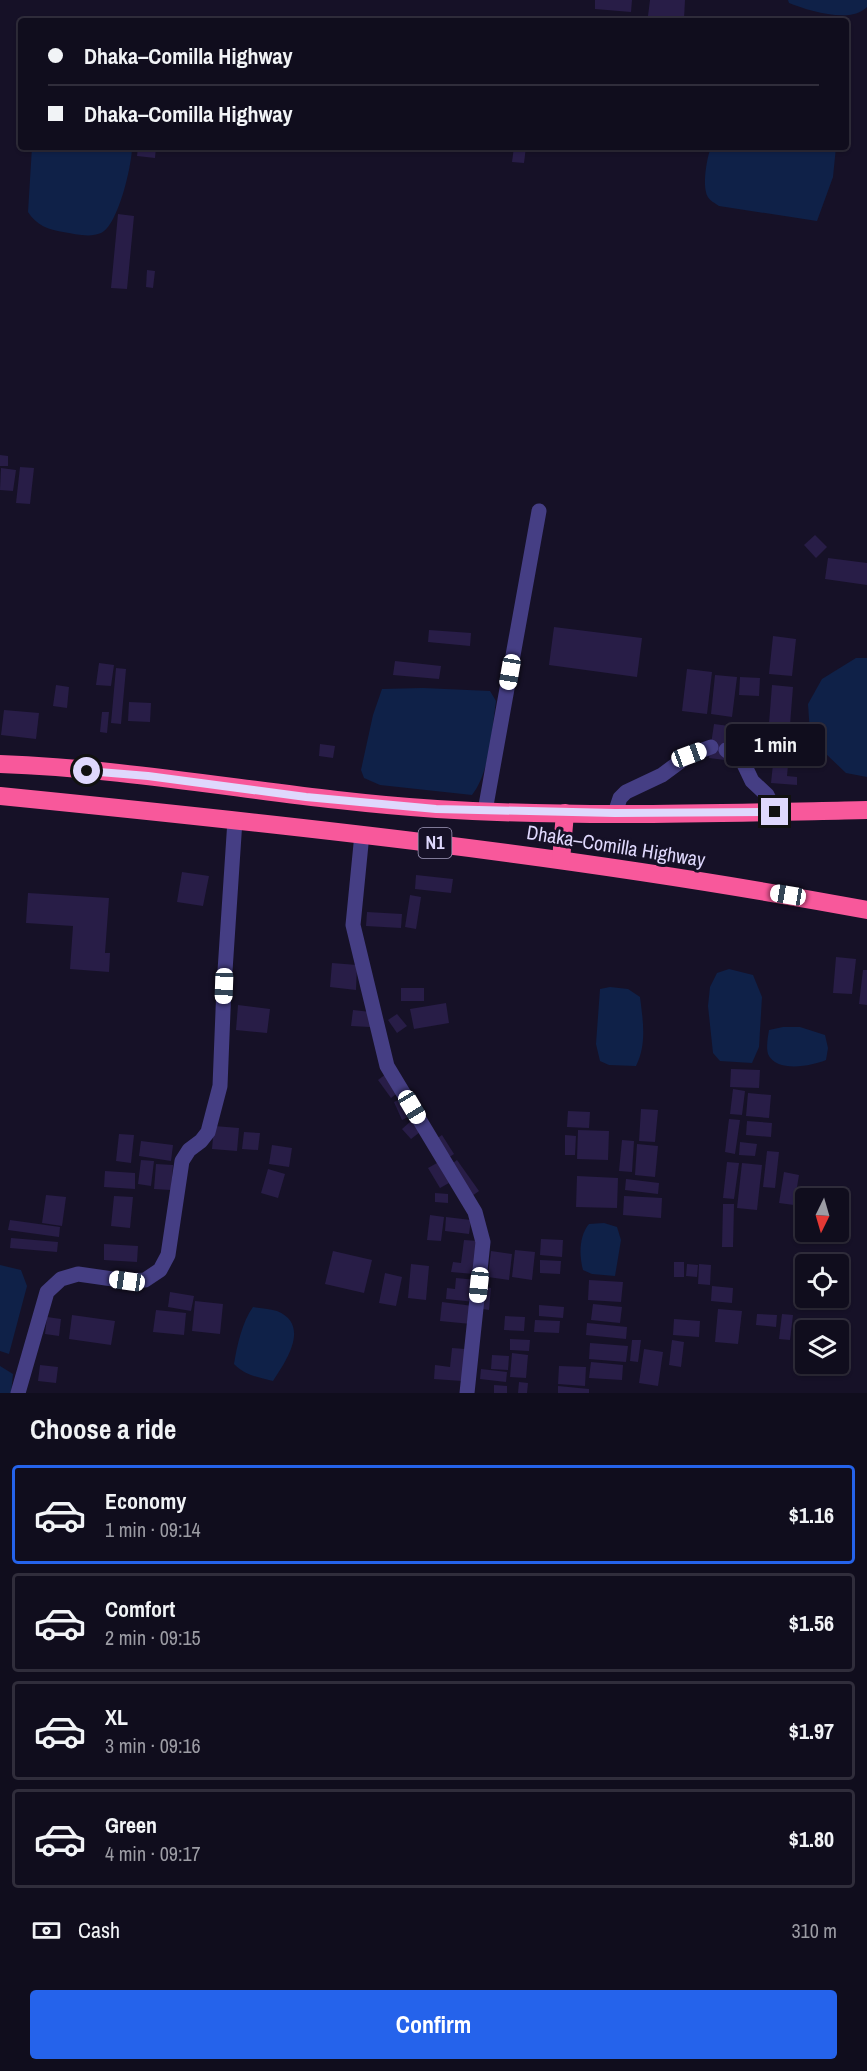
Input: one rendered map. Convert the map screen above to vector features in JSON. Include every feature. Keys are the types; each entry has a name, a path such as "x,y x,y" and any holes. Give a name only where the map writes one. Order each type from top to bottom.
{"highway":[{"name":"Dhaka–Comilla Highway","path":"0,764 148,776 306,797 436,809 565,813 867,810"},
{"name":"Dhaka–Comilla Highway","path":"0,796 362,834 561,860 788,895 867,910"},
{"path":"561,860 565,813"}],"street":[{"path":"485,811 538,511"},
{"path":"615,813 626,792 662,775 689,755 711,747"},
{"path":"726,750 743,762 752,781 767,795 775,812"},
{"path":"18,1393 47,1292 61,1279 78,1274 127,1281 145,1280 160,1270 168,1255 182,1161 189,1150 208,1132 220,1086 235,820"},
{"path":"362,834 353,925 387,1066 475,1212 483,1242 467,1393"}],"water":[{"path":"788,0 867,0 867,7 851,15 841,15 818,12 789,3"},
{"path":"32,150 132,150 123,194 113,219 101,233 77,235 58,231 39,224 28,212"},
{"path":"710,150 836,150 833,177 817,221 719,206 708,197 705,187"},
{"path":"856,658 867,658 867,777 846,773 824,752 810,733 808,704 822,679"},
{"path":"382,689 490,691 496,701 483,775 472,795 380,785 364,778 361,770 373,715"},
{"path":"729,969 753,975 762,997 759,1047 752,1063 720,1061 713,1053 708,1006 710,987 717,973"},
{"path":"610,987 628,989 640,997 643,1041 636,1066 609,1065 600,1061 596,1044 600,989"},
{"path":"800,1027 825,1035 828,1048 826,1060 812,1064 786,1066 772,1060 767,1051 769,1030"},
{"path":"604,1223 617,1227 621,1240 615,1276 592,1274 583,1270 581,1246 583,1234 589,1224"},
{"path":"0,1265 21,1270 27,1286 9,1354 0,1351"},
{"path":"253,1307 277,1311 287,1317 293,1325 293,1344 273,1381 248,1374 234,1364 243,1327"},
{"path":"0,1366 13,1374 11,1393 0,1393"}],"building":[{"path":"595,0 632,0 631,12 595,9"},
{"path":"650,0 685,0 684,18 648,16"},
{"path":"138,150 156,150 155,158 137,156"},
{"path":"514,150 526,150 524,163 512,162"},
{"path":"118,214 134,216 127,289 111,288"},
{"path":"147,270 155,271 153,288 146,287"},
{"path":"0,455 8,456 8,466 0,466"},
{"path":"20,467 34,468 30,504 16,503"},
{"path":"1,468 16,470 13,491 0,490"},
{"path":"815,535 827,547 816,558 804,545"},
{"path":"828,558 867,563 867,585 825,579"},
{"path":"554,627 642,638 637,677 549,665"},
{"path":"429,630 471,633 470,646 428,642"},
{"path":"773,636 796,639 792,676 769,674"},
{"path":"395,661 441,666 439,679 393,675"},
{"path":"99,663 114,665 111,686 96,685"},
{"path":"116,668 126,669 121,724 111,723"},
{"path":"687,669 712,672 707,714 682,711"},
{"path":"715,675 737,677 732,717 711,714"},
{"path":"740,677 760,678 759,696 739,695"},
{"path":"56,685 69,687 67,708 53,706"},
{"path":"772,685 793,687 788,750 767,749"},
{"path":"129,702 151,703 150,722 128,721"},
{"path":"4,710 39,713 36,739 1,735"},
{"path":"102,712 109,712 107,733 100,732"},
{"path":"714,724 729,726 725,760 709,758"},
{"path":"320,744 335,746 333,758 319,756"},
{"path":"773,764 788,765 787,776 797,777 797,785 771,783"},
{"path":"182,872 209,876 203,906 177,902"},
{"path":"416,875 453,879 451,893 415,889"},
{"path":"28,893 109,898 105,953 110,953 109,972 70,969 73,926 26,923"},
{"path":"410,895 421,897 416,929 405,927"},
{"path":"367,912 402,914 401,928 366,926"},
{"path":"836,957 856,959 852,994 833,993"},
{"path":"332,963 357,965 356,990 330,987"},
{"path":"863,970 867,970 867,1005 859,1004"},
{"path":"401,988 424,988 424,1001 401,1001"},
{"path":"446,1003 449,1023 414,1029 410,1009"},
{"path":"238,1005 270,1009 267,1033 236,1030"},
{"path":"353,1010 371,1012 370,1027 351,1026"},
{"path":"397,1014 407,1026 397,1033 388,1020"},
{"path":"731,1069 760,1070 759,1088 730,1087"},
{"path":"386,1074 399,1092 391,1098 378,1080"},
{"path":"733,1089 745,1091 742,1115 730,1114"},
{"path":"748,1093 771,1095 769,1118 746,1116"},
{"path":"404,1097 412,1115 402,1120 394,1102"},
{"path":"641,1109 658,1110 655,1142 639,1141"},
{"path":"568,1111 590,1112 589,1128 567,1127"},
{"path":"729,1119 740,1120 735,1154 725,1152"},
{"path":"411,1121 420,1132 411,1139 402,1129"},
{"path":"747,1121 772,1123 771,1137 746,1135"},
{"path":"214,1126 239,1128 237,1151 212,1149"},
{"path":"578,1130 609,1131 608,1160 577,1159"},
{"path":"244,1132 260,1133 258,1150 242,1149"},
{"path":"119,1134 134,1135 131,1163 116,1161"},
{"path":"442,1135 454,1154 448,1158 436,1139"},
{"path":"565,1135 576,1136 575,1155 565,1155"},
{"path":"622,1140 634,1141 632,1172 619,1171"},
{"path":"141,1141 173,1145 171,1161 139,1156"},
{"path":"740,1142 757,1144 755,1156 739,1155"},
{"path":"637,1144 658,1146 655,1177 635,1175"},
{"path":"272,1145 292,1148 289,1167 269,1164"},
{"path":"767,1151 779,1152 775,1188 763,1187"},
{"path":"141,1160 154,1161 151,1186 138,1184"},
{"path":"457,1160 479,1191 472,1196 449,1166"},
{"path":"727,1162 739,1163 734,1199 723,1198"},
{"path":"437,1163 449,1183 440,1188 428,1168"},
{"path":"742,1163 762,1165 757,1210 737,1208"},
{"path":"156,1164 173,1165 171,1190 154,1189"},
{"path":"268,1169 285,1174 278,1198 261,1193"},
{"path":"105,1171 135,1173 135,1189 104,1187"},
{"path":"784,1172 799,1175 795,1188 794,1205 779,1203"},
{"path":"577,1176 618,1178 617,1208 576,1207"},
{"path":"626,1179 659,1183 658,1194 625,1190"},
{"path":"435,1193 448,1194 448,1203 435,1202"},
{"path":"46,1195 66,1197 62,1226 42,1223"},
{"path":"114,1196 133,1197 130,1228 111,1226"},
{"path":"624,1196 662,1198 661,1218 623,1215"},
{"path":"723,1204 734,1204 733,1247 722,1247"},
{"path":"430,1215 444,1217 441,1241 427,1240"},
{"path":"446,1217 471,1220 469,1234 445,1231"},
{"path":"10,1220 60,1227 59,1237 8,1230"},
{"path":"11,1238 58,1242 57,1252 10,1248"},
{"path":"541,1239 563,1240 562,1257 540,1255"},
{"path":"464,1240 478,1241 474,1274 451,1272 453,1262 461,1263"},
{"path":"104,1244 138,1246 137,1262 104,1260"},
{"path":"515,1250 535,1252 532,1280 512,1277"},
{"path":"333,1251 372,1260 364,1293 325,1284"},
{"path":"491,1251 512,1254 509,1280 488,1277"},
{"path":"540,1260 561,1261 560,1274 540,1273"},
{"path":"674,1262 684,1262 684,1277 674,1277"},
{"path":"411,1264 429,1266 426,1300 408,1298"},
{"path":"687,1264 698,1265 697,1277 686,1276"},
{"path":"699,1264 711,1265 710,1285 698,1284"},
{"path":"385,1273 402,1277 396,1306 379,1303"},
{"path":"456,1278 477,1280 475,1302 446,1299 447,1288 455,1289"},
{"path":"589,1280 623,1282 621,1302 588,1300"},
{"path":"712,1286 733,1288 732,1303 711,1301"},
{"path":"480,1287 491,1288 489,1310 477,1308"},
{"path":"170,1292 194,1296 191,1311 168,1307"},
{"path":"195,1301 223,1304 220,1334 192,1331"},
{"path":"442,1302 473,1306 471,1324 440,1321"},
{"path":"593,1304 622,1307 620,1323 591,1320"},
{"path":"539,1305 564,1307 563,1318 539,1316"},
{"path":"718,1309 742,1311 738,1344 715,1342"},
{"path":"156,1310 186,1313 184,1335 153,1332"},
{"path":"757,1314 777,1315 776,1327 756,1325"},
{"path":"782,1314 793,1315 790,1340 779,1339"},
{"path":"72,1315 115,1321 111,1345 69,1339"},
{"path":"505,1316 525,1317 524,1331 504,1330"},
{"path":"47,1317 61,1319 59,1336 45,1334"},
{"path":"674,1319 700,1321 699,1337 673,1335"},
{"path":"535,1320 560,1321 559,1333 534,1332"},
{"path":"587,1323 627,1327 626,1339 586,1335"},
{"path":"510,1339 530,1340 529,1351 510,1350"},
{"path":"632,1340 641,1340 638,1362 630,1361"},
{"path":"672,1340 684,1342 681,1367 669,1365"},
{"path":"590,1343 628,1346 626,1362 589,1359"},
{"path":"452,1348 465,1349 462,1381 434,1379 435,1365 450,1367"},
{"path":"644,1349 663,1352 658,1386 639,1383"},
{"path":"512,1353 528,1355 526,1378 510,1377"},
{"path":"492,1355 509,1356 508,1370 491,1369"},
{"path":"591,1362 623,1365 622,1380 589,1378"},
{"path":"40,1365 58,1367 56,1383 38,1381"},
{"path":"559,1366 586,1367 585,1386 558,1384"},
{"path":"481,1369 507,1372 506,1382 480,1379"},
{"path":"519,1382 528,1383 527,1393 518,1393"},
{"path":"494,1385 507,1386 507,1393 494,1393"},
{"path":"558,1386 589,1389 589,1393 558,1393"}],"route":[{"path":"87,771 148,776 306,797 436,809 565,813 775,812"}]}
